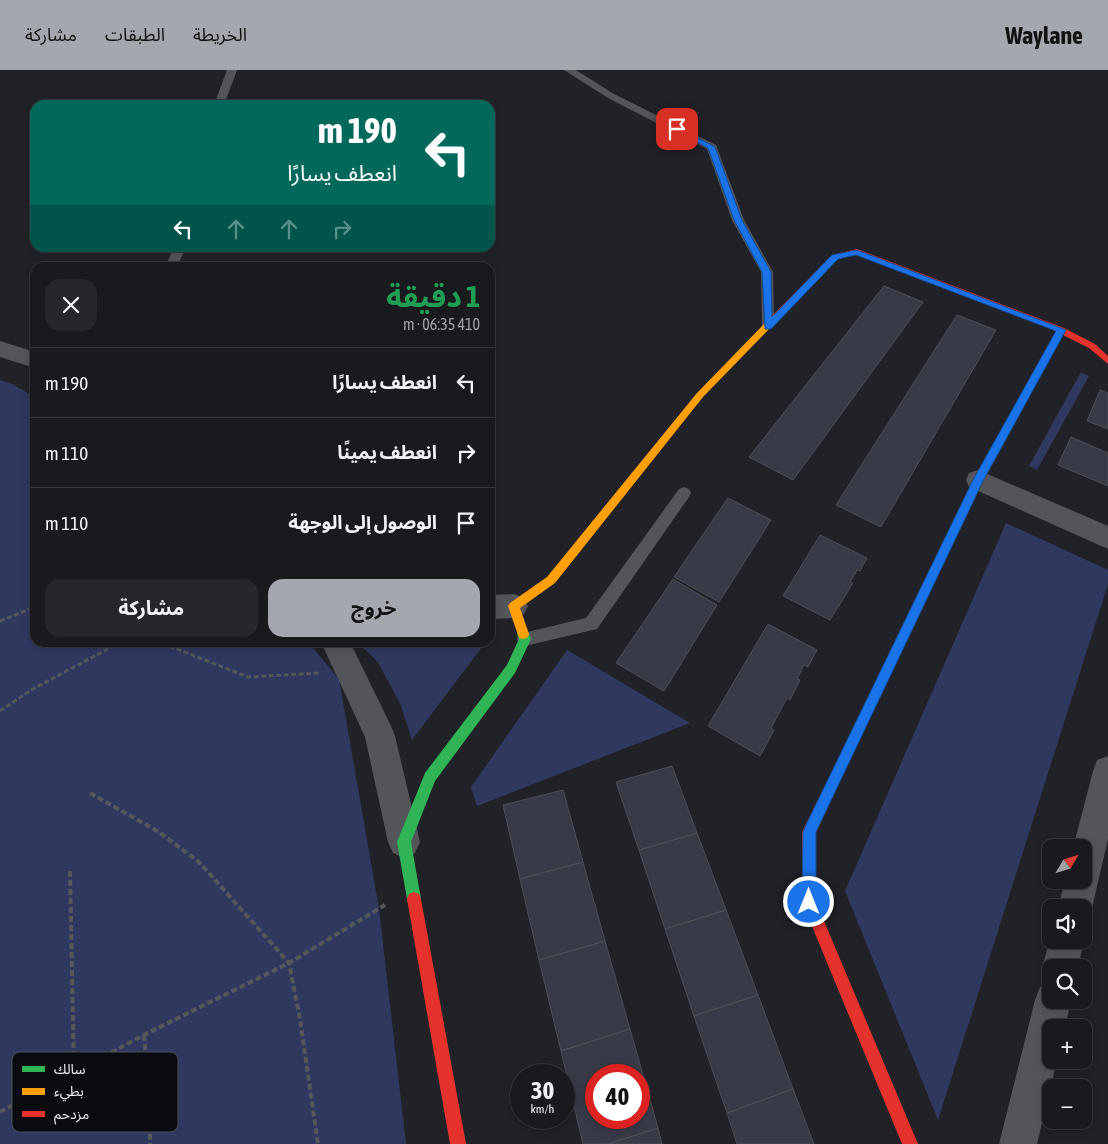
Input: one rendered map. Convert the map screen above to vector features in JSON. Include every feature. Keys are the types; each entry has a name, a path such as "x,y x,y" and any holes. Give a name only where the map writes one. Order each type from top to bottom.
{"street":[{"path":"404,842 430,777 511,669 525,638 502,607 551,580 700,395 835,257 857,252 1061,330 1092,346 1108,361"},
{"path":"910,1144 809,902 809,832 978,480 1061,330"},
{"path":"0,349 30,358"},
{"path":"978,480 1108,538"},
{"path":"338,647 380,736 404,842 458,1144"},
{"path":"1092,839 1108,771"},
{"path":"1018,1144 1051,1009"}],"lane":[{"path":"221,100 232,70"},
{"path":"569,70 611,96 712,147 738,220 767,272 768,326"},
{"path":"525,638 591,624 684,494"}],"path":[{"path":"0,621 30,609"},
{"path":"0,711 31,690 111,647"},
{"path":"172,647 248,677 316,672 356,684"},
{"path":"90,793 159,832 199,862 289,963 300,1019 318,1144"},
{"path":"70,871 74,1052"},
{"path":"111,1052 289,963 379,909"},
{"path":"144,1035 146,1052"},
{"path":"0,1112 12,1105"}],"shaded area":[{"path":"1081,372 1089,376 1037,470 1029,466"},
{"path":"0,380 12,384 30,394 30,647 312,647 339,679 379,909 406,1144 0,1144"},
{"path":"1006,523 1108,570 1108,584 938,1120 845,891"},
{"path":"362,647 482,647 412,740 400,703 377,661"},
{"path":"567,650 690,723 477,806 471,787"}],"building":[{"path":"884,286 923,302 793,480 749,457"},
{"path":"957,315 996,330 881,527 836,505"},
{"path":"1100,390 1108,393 1108,429 1087,421"},
{"path":"1071,437 1108,453 1108,486 1058,465"},
{"path":"728,498 771,520 719,602 674,577"},
{"path":"820,535 867,558 860,571 857,570 850,582 853,583 830,620 783,596"},
{"path":"673,579 717,605 664,691 616,663"},
{"path":"768,624 817,650 808,667 804,665 797,679 800,680 790,700 787,698 771,728 774,730 760,756 708,726"},
{"path":"672,766 697,833 639,850 616,782"},
{"path":"563,790 583,862 520,879 503,805"},
{"path":"697,833 726,910 665,929 639,850"},
{"path":"583,862 605,941 539,960 520,879"},
{"path":"726,910 758,995 694,1016 665,929"},
{"path":"605,941 630,1029 561,1051 539,960"},
{"path":"758,995 793,1089 727,1113 694,1016"},
{"path":"630,1029 640,1064 585,1064 585,1129 650,1129 650,1100 658,1128 608,1144 583,1144 575,1110 575,1064 564,1064 561,1051"},
{"path":"793,1089 814,1144 737,1144 727,1113"},
{"path":"658,1128 662,1144 608,1144"}],"traffic: fast":[{"path":"414,899 404,842 430,777 511,669 525,639 523,634"}],"traffic: slow":[{"path":"523,634 514,606 551,580 700,395 768,325"},
{"path":"849,749 978,480 1028,390"}],"traffic: jam":[{"path":"768,325 835,257 857,252 1061,330 1092,346 1108,361"},
{"path":"1028,390 1061,330"},
{"path":"849,749 809,832 809,902 910,1144"},
{"path":"414,899 458,1144"}],"route":[{"path":"677,129 712,147 738,220 767,272 768,326 835,257 857,252 1061,330 978,480 809,832 809,902"}]}
